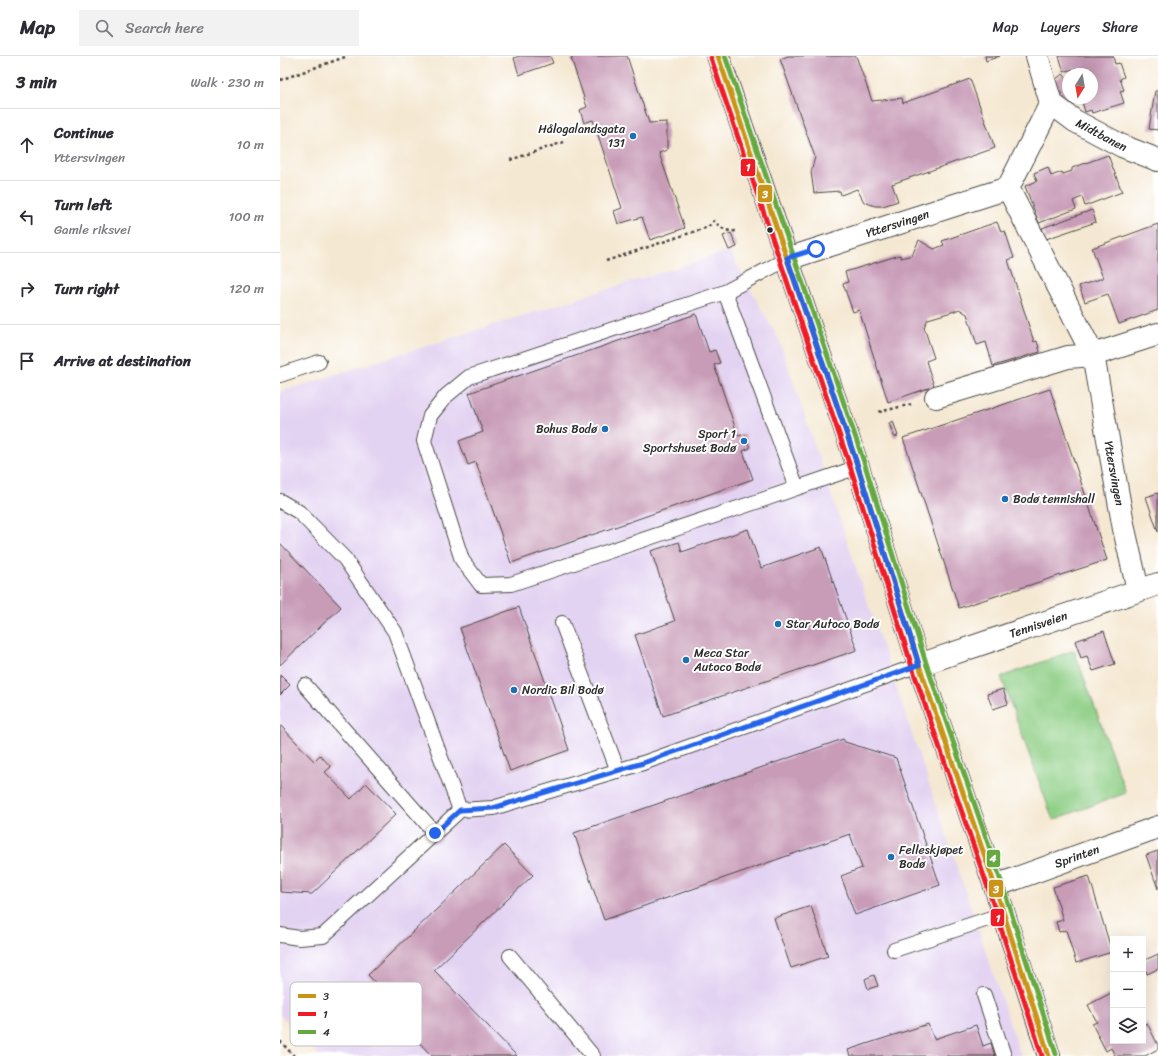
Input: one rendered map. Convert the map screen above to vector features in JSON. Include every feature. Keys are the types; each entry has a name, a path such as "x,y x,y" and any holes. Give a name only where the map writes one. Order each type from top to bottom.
{"street":[{"path":"1008,188 1051,103 1037,56"},
{"path":"719,57 858,467 919,665 995,886 1049,1056"},
{"name":"Midtbanen","path":"1051,103 1075,122 1088,129 1122,146 1158,160"},
{"name":"Yttersvingen","path":"787,258 1008,188 1093,356 1124,529 1148,587"},
{"path":"936,398 1068,357 1093,356 1158,334"},
{"name":"Tennisveien","path":"919,665 1148,587"},
{"name":"Sprinten","path":"995,886 1158,827"}],"lane":[{"path":"787,258 725,292 469,377 446,396 430,416 424,441 462,560 481,585 511,584 858,467"},
{"path":"725,292 797,488"},
{"path":"280,375 319,362"},
{"path":"280,501 299,512 345,559 395,632 460,810"},
{"path":"562,623 618,771"},
{"path":"280,935 298,938 323,936 460,810 493,808 618,771 919,665"},
{"path":"305,685 435,833"},
{"path":"894,950 1003,914"},
{"path":"510,956 593,1056"},
{"path":"984,995 1004,1056"}],"path":[{"path":"280,80 348,56"},
{"path":"510,160 564,142"},
{"path":"606,261 708,227 714,221 722,229 736,231"},
{"path":"879,412 936,398"},
{"path":"280,1041 294,1056"}],"shaded area":[{"path":"729,251 779,340 1021,1056 320,1056 310,1046 422,1046 422,982 290,982 290,1025 280,1015 280,392"}],"green space":[{"path":"1074,650 1126,793 1053,820 1001,677"}],"building":[{"path":"520,56 550,56 553,63 519,75 514,58"},
{"name":"Hålogalandsgata 131","path":"575,56 627,56 649,123 667,122 667,150 659,153 685,228 650,240 642,217 618,224 614,211 622,208 593,120 584,123 580,110 587,107 571,58"},
{"path":"788,56 856,56 872,101 902,98 903,103 970,79 995,148 892,184 898,201 883,206 875,206 864,202 857,189 841,195 840,191 814,193 811,172 815,157 780,59"},
{"path":"985,56 1000,56 986,61"},
{"path":"1059,56 1113,56 1115,64 1119,63 1124,77 1120,79 1124,90 1120,91 1124,103 1092,113 1091,110 1085,112 1083,104 1098,104 1098,68 1063,68"},
{"path":"1062,75 1062,94 1053,81"},
{"path":"1155,91 1158,91 1158,130 1149,129"},
{"path":"1108,155 1122,192 1085,206 1082,197 1073,201 1076,209 1039,223 1025,186 1037,181 1034,173 1048,167 1051,176 1062,172 1063,174 1072,171 1072,168"},
{"path":"1092,210 1096,222 1046,239 1042,228"},
{"path":"997,222 1001,232 1005,231 1014,258 1008,260 1034,342 1037,341 1040,352 993,366 986,342 977,345 967,314 959,309 928,319 924,327 934,358 926,361 934,386 888,402 859,310 853,312 843,284 848,282 845,272 900,255 901,258 912,255 919,240 934,249 944,245 942,241"},
{"path":"1158,224 1158,310 1119,324 1108,294 1085,302 1079,286 1103,278 1092,248"},
{"path":"731,233 737,247 729,250 723,236"},
{"path":"696,314 709,352 715,350 720,363 714,365 738,436 745,434 750,448 743,451 753,479 511,563 476,462 468,465 459,441 483,432 469,393"},
{"name":"Bodø tennishall","path":"1050,389 1107,560 959,608 903,438"},
{"path":"893,421 898,436 894,437 889,423"},
{"path":"1158,493 1158,532 1146,497"},
{"path":"748,529 761,568 821,547 857,650 663,716 635,635 675,621 651,551 679,542 682,552"},
{"path":"280,543 341,607 280,665"},
{"path":"519,607 569,750 510,771 460,628"},
{"path":"1104,631 1115,664 1093,671 1087,656 1081,658 1075,641"},
{"path":"280,675 290,685 280,695"},
{"path":"1003,689 1008,704 993,709 987,694"},
{"path":"280,725 314,761 320,755 331,767 325,772 351,799 366,783 396,814 312,894 280,892"},
{"path":"843,739 845,742 896,758 940,885 855,915 841,876 862,868 850,834 604,920 574,833"},
{"path":"504,845 533,875 434,970 517,1056 432,1056 422,1046 422,982 375,982 368,975"},
{"path":"1158,851 1158,889 1146,855"},
{"path":"1089,876 1110,945 1110,953 1076,963 1066,930 1059,932 1056,922 1063,920 1053,887"},
{"path":"811,906 828,956 791,968 774,918"},
{"path":"1158,954 1158,969 1147,974 1146,960"},
{"path":"874,975 878,986 868,989 865,979"},
{"path":"1110,994 1110,1044 1146,1044 1147,1023 1158,1045 1158,1049 1145,1056 1115,1056 1111,1048 1106,1051 1092,1024 1097,1022 1088,1005"},
{"path":"928,1024 934,1039 976,1025 983,1046 991,1043 995,1056 850,1056 848,1050"}],"transit line":[{"name":"3","path":"718,56 858,467 919,665 995,886 1049,1056"},
{"name":"4","path":"725,56 865,465 926,663 1002,884 1056,1054"},
{"name":"1","path":"711,58 851,469 912,667 988,888 1042,1056"}],"place":[{"name":"Hålogalandsgata 131","path":"633,136"},
{"name":"Bohus Bodø","path":"605,429"},
{"name":"Sport 1 Sportshuset Bodø","path":"744,441"},
{"name":"Bodø tennishall","path":"1005,499"},
{"name":"Star Autoco Bodø","path":"778,624"},
{"name":"Meca Star Autoco Bodø","path":"686,660"},
{"name":"Nordic Bil Bodø","path":"514,690"},
{"name":"Felleskjøpet Bodø","path":"891,857"}],"route":[{"path":"435,833 460,810 493,808 643,763 919,665 858,467 787,258 816,249"}]}
